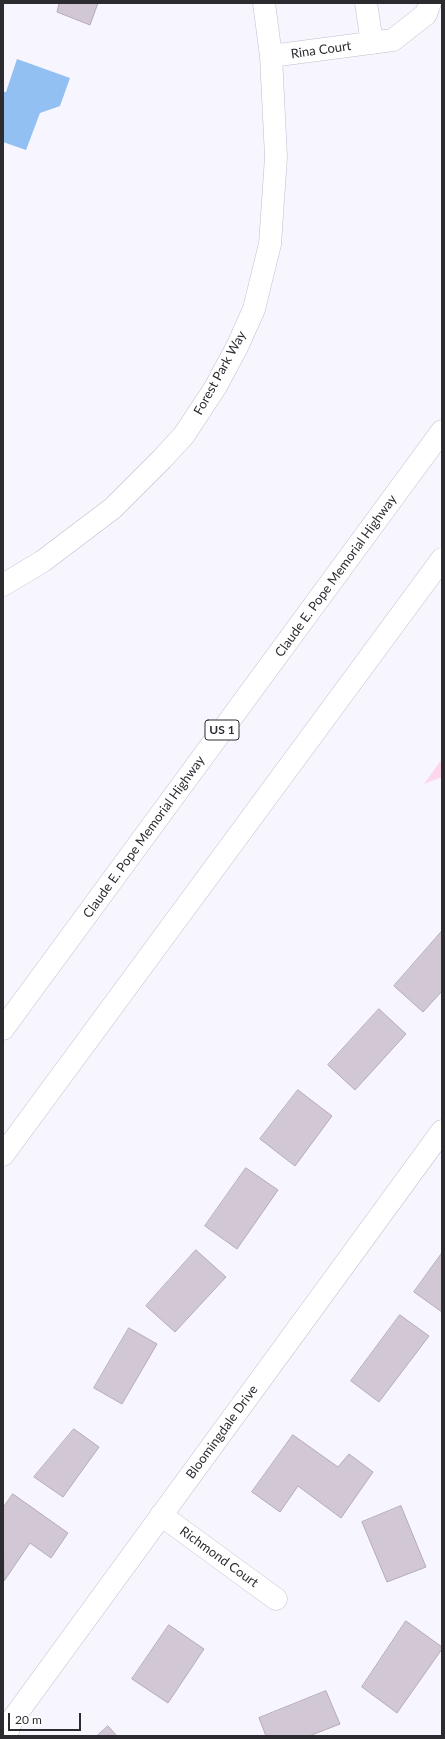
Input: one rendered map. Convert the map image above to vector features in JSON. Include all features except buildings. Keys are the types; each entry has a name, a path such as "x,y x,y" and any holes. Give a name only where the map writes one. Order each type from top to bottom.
{"main road":[{"name":"Forest Park Way","path":"3,585 43,561 113,508 156,465 184,436 215,388 237,347 254,309 270,244 276,157 271,56 264,3"},
{"path":"366,3 372,43"},
{"name":"Rina Court","path":"271,56 393,40 426,14 430,3"},
{"name":"Claude E. Pope Memorial Highway","path":"3,1029 442,431"},
{"path":"3,1155 442,559"},
{"name":"Bloomingdale Drive","path":"6,1736 12,1720 442,1131"},
{"name":"Richmond Court","path":"161,1515 276,1599"}],"shaded area":[{"path":"442,759 442,777 424,784"}],"water":[{"path":"17,59 70,78 60,106 40,113 26,150 3,142 3,92 6,92"}]}
